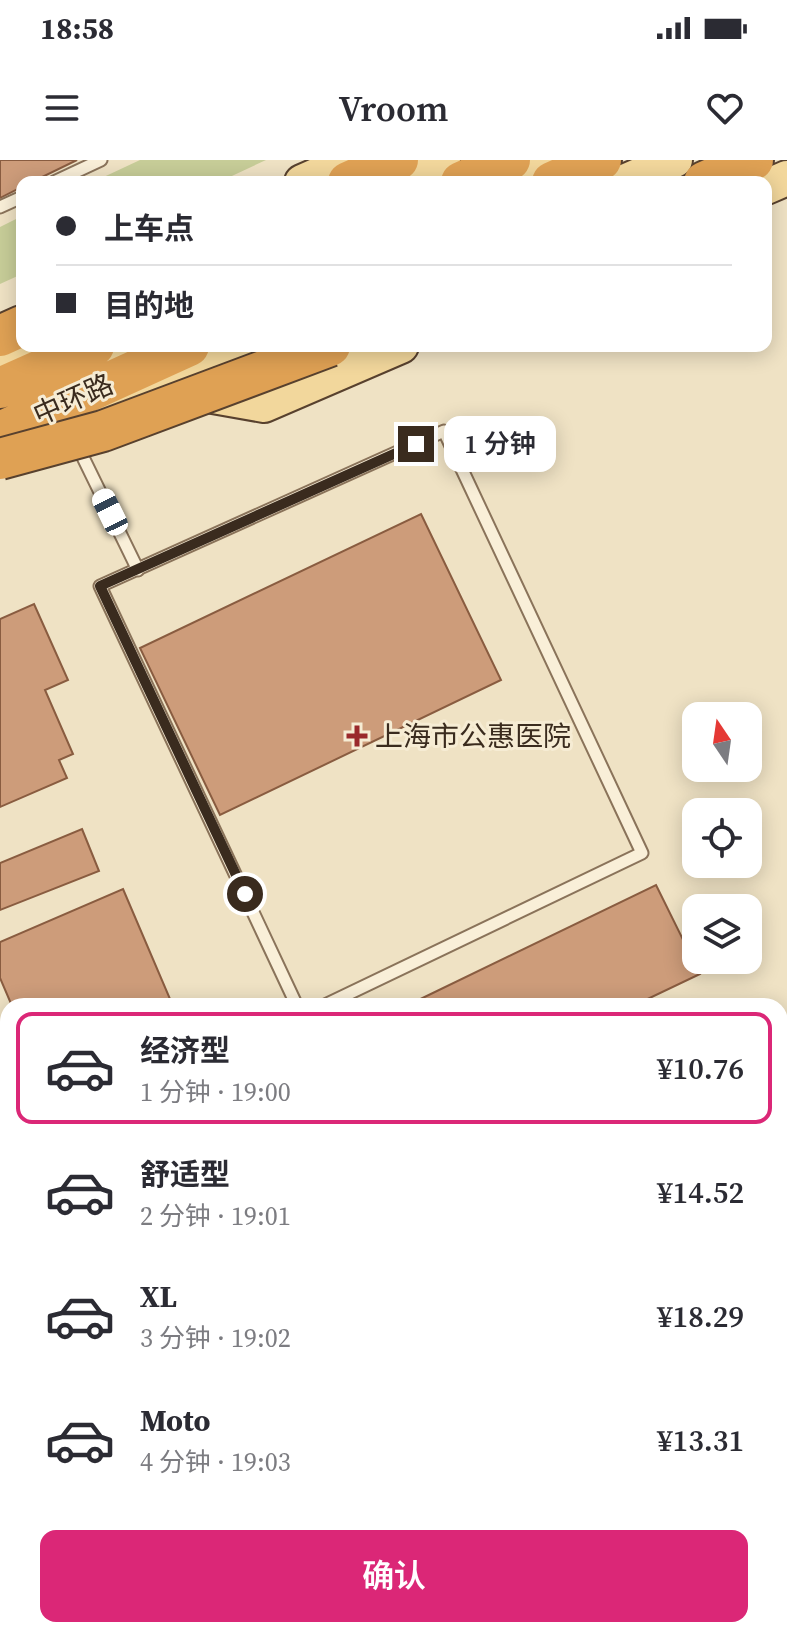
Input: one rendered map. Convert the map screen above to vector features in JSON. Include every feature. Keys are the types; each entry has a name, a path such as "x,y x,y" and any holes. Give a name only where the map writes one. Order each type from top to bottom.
{"highway":[{"path":"362,176 398,160"},
{"path":"474,176 510,160"},
{"path":"565,176 601,160"},
{"path":"717,176 753,160"},
{"name":"中环路","path":"0,388 97,352"},
{"name":"中环路","path":"0,432 176,352"},
{"path":"0,458 103,431 314,352"}],"main road":[{"path":"316,176 352,160"},
{"path":"408,176 443,160"},
{"path":"501,176 537,160"},
{"path":"547,176 585,160"},
{"path":"638,176 675,160"},
{"path":"0,361 20,352"},
{"path":"0,402 101,352"},
{"path":"0,420 153,352"},
{"path":"0,458 237,352"},
{"path":"160,386 264,405 387,352"}],"lane":[{"path":"67,176 101,160"},
{"path":"68,426 138,570"},
{"path":"293,998 100,586 444,431 642,853 340,998"}],"green space":[{"path":"140,160 266,160 232,176 106,176"},
{"path":"16,219 16,277 0,284 0,227"}],"building":[{"path":"0,160 77,160 44,176 16,176 16,190 0,198"},
{"path":"421,514 501,680 220,815 140,648"},
{"path":"34,604 68,680 45,690 73,754 59,760 67,778 0,807 0,619"},
{"path":"82,829 99,871 0,910 0,863"},
{"path":"656,885 682,938 682,974 700,974 650,998 423,998"},
{"path":"123,889 170,998 9,998 0,978 0,942"}],"place":[{"name":"上海市公惠医院","path":"357,736"}],"route":[{"path":"245,894 100,586 416,444"}]}
